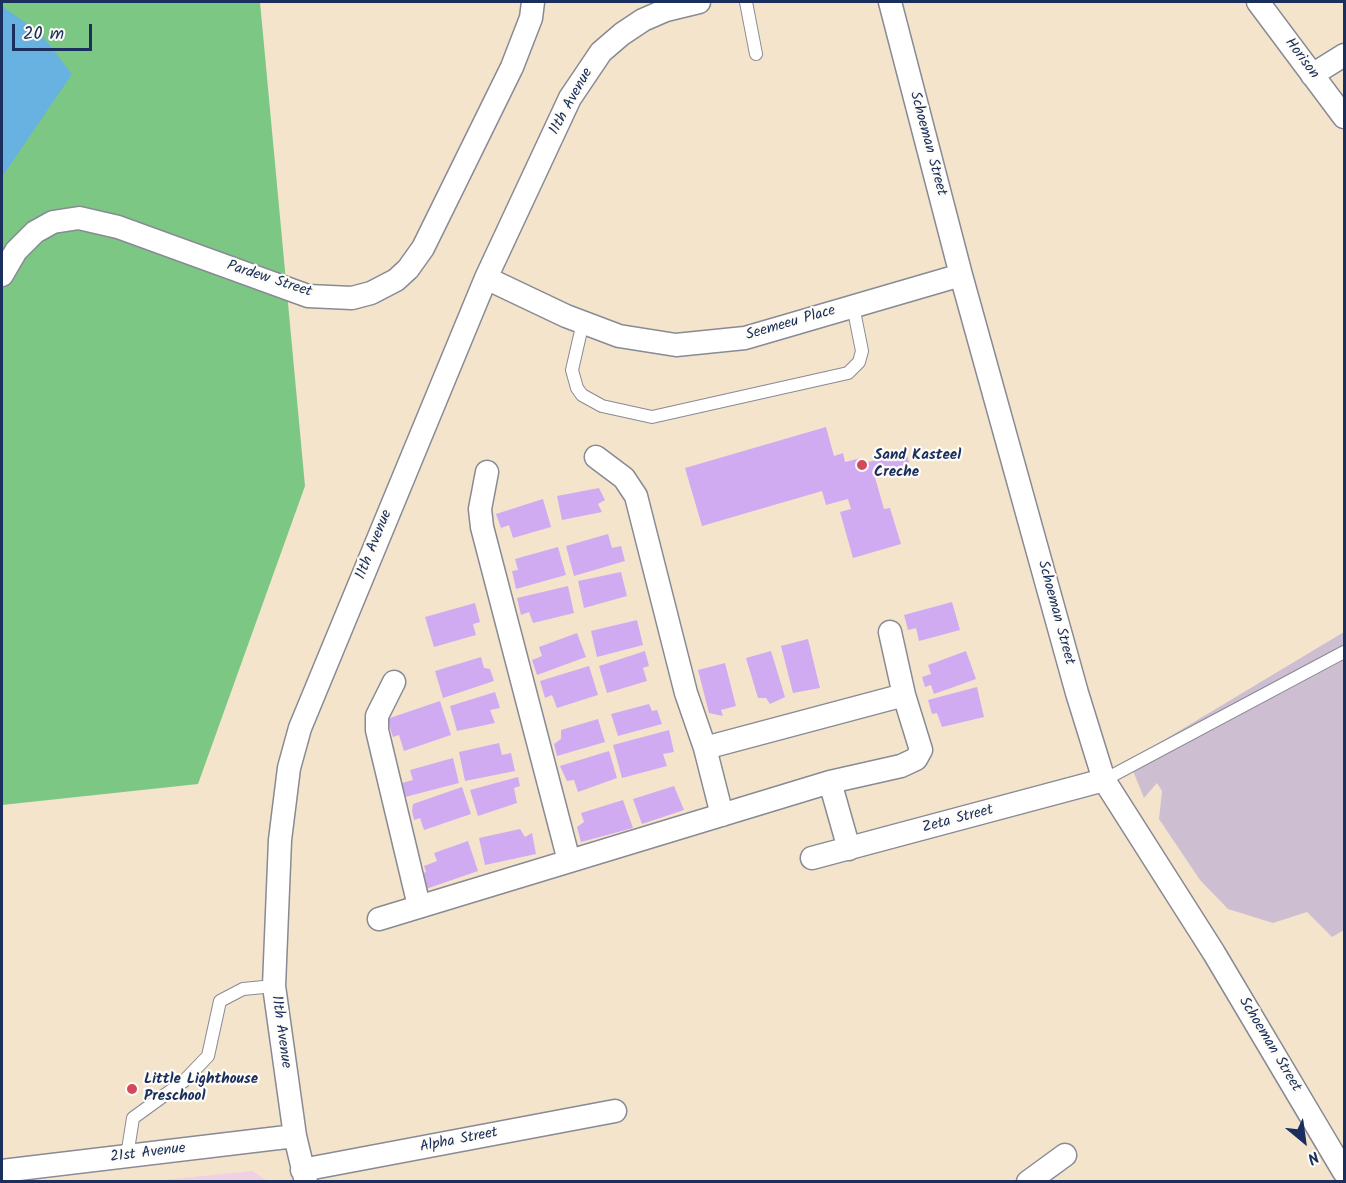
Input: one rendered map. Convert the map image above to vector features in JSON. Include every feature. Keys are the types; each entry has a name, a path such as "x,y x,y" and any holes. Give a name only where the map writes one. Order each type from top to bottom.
{"street":[{"name":"Pardew Street","path":"2,275 16,251 34,232 53,222 79,218 118,227 308,296 352,298 371,293 396,280 408,269 423,248 512,67 531,18 533,2"},
{"name":"11th Avenue","path":"304,1176 295,1136 274,986 279,840 289,768 300,728 486,278 570,98 601,52 643,20 699,2"},
{"name":"Schoeman Street","path":"890,2 961,275 1077,693 1104,780 1214,953 1344,1172"},
{"name":"Horison","path":"1258,2 1344,117"},
{"path":"1312,75 1344,55"},
{"name":"Seemeeu Place","path":"486,278 619,336 676,345 745,338 961,275"},
{"path":"596,457 630,483 636,496 686,693 705,748 722,815"},
{"path":"487,472 480,509 482,527 569,861"},
{"path":"379,919 830,782 902,766 916,759 921,750 904,695 890,632"},
{"path":"394,682 376,716 377,730 420,906"},
{"path":"705,748 904,695"},
{"name":"Zeta Street","path":"812,858 1104,780"},
{"path":"830,782 849,849"},
{"name":"Alpha Street","path":"304,1176 615,1111"},
{"name":"21st Avenue","path":"2,1171 295,1136"},
{"path":"1028,1182 1065,1155"}],"lane":[{"path":"746,2 756,54"},
{"path":"583,322 572,370 577,388 582,395 602,406 652,417 848,373 860,362 862,351 853,306"},
{"path":"1104,780 1344,652"},
{"path":"127,1156 133,1118 184,1081 208,1056 220,1001 243,989 274,986"}],"shaded area":[{"path":"1344,632 1344,930 1332,937 1307,912 1273,923 1228,909 1200,880 1159,819 1162,791 1157,783 1144,798 1129,761"},
{"path":"252,1171 268,1181 154,1181"}],"green space":[{"path":"2,2 260,2 305,486 198,784 2,805"}],"water":[{"path":"2,6 41,34 72,74 2,177"}],"building":[{"path":"826,427 834,456 843,453 845,462 861,458 862,464 906,451 909,463 874,474 884,509 890,508 901,544 853,558 840,512 851,509 848,499 826,505 822,491 702,526 685,468"},
{"path":"599,488 605,500 598,504 602,512 562,520 557,496"},
{"path":"543,499 551,527 513,538 509,525 501,528 496,514"},
{"path":"608,534 612,548 621,546 625,561 574,576 566,546"},
{"path":"558,547 566,575 516,589 512,571 518,570 515,559"},
{"path":"621,572 627,596 584,608 578,581"},
{"path":"568,586 574,613 533,623 529,612 521,615 517,598"},
{"path":"952,602 960,630 919,641 916,628 908,630 904,615"},
{"path":"475,603 480,622 473,624 476,635 434,647 425,617"},
{"path":"637,620 643,645 597,657 591,631"},
{"path":"577,633 586,657 537,675 532,660 542,656 539,647"},
{"path":"808,639 820,688 793,693 781,646"},
{"path":"645,651 649,666 643,668 647,681 607,693 599,666"},
{"path":"771,651 785,697 770,704 766,698 758,698 746,658"},
{"path":"966,651 976,679 934,694 931,685 925,687 922,677 931,674 928,665"},
{"path":"481,657 484,668 490,669 494,681 443,698 435,671"},
{"path":"725,663 736,706 721,710 723,716 709,713 698,670"},
{"path":"589,666 598,695 557,708 552,695 545,698 540,681"},
{"path":"977,687 984,717 942,727 937,713 932,714 928,700"},
{"path":"495,692 500,708 490,710 495,723 457,731 450,706"},
{"path":"440,701 451,735 404,751 399,735 393,737 387,719"},
{"path":"649,704 652,711 657,710 662,724 618,736 611,714"},
{"path":"598,719 605,742 557,756 554,744 561,739 561,730"},
{"path":"669,730 674,752 663,754 667,766 622,778 613,745"},
{"path":"499,743 502,755 511,753 515,771 465,781 459,752"},
{"path":"609,751 617,778 578,792 574,780 567,781 560,766"},
{"path":"453,758 459,783 405,797 402,783 413,780 410,770"},
{"path":"518,777 520,786 514,788 517,803 478,816 470,790"},
{"path":"674,786 684,810 642,824 633,799"},
{"path":"462,787 471,814 424,830 420,818 414,820 413,804"},
{"path":"623,800 633,828 581,842 577,827 584,822 581,813"},
{"path":"520,829 525,837 532,833 536,854 485,865 479,838"},
{"path":"468,841 478,871 423,890 418,875 426,872 424,866 437,861 434,853"}],"place":[{"name":"Sand Kasteel Creche","path":"862,465"},
{"name":"Little Lighthouse Preschool","path":"132,1089"}]}
